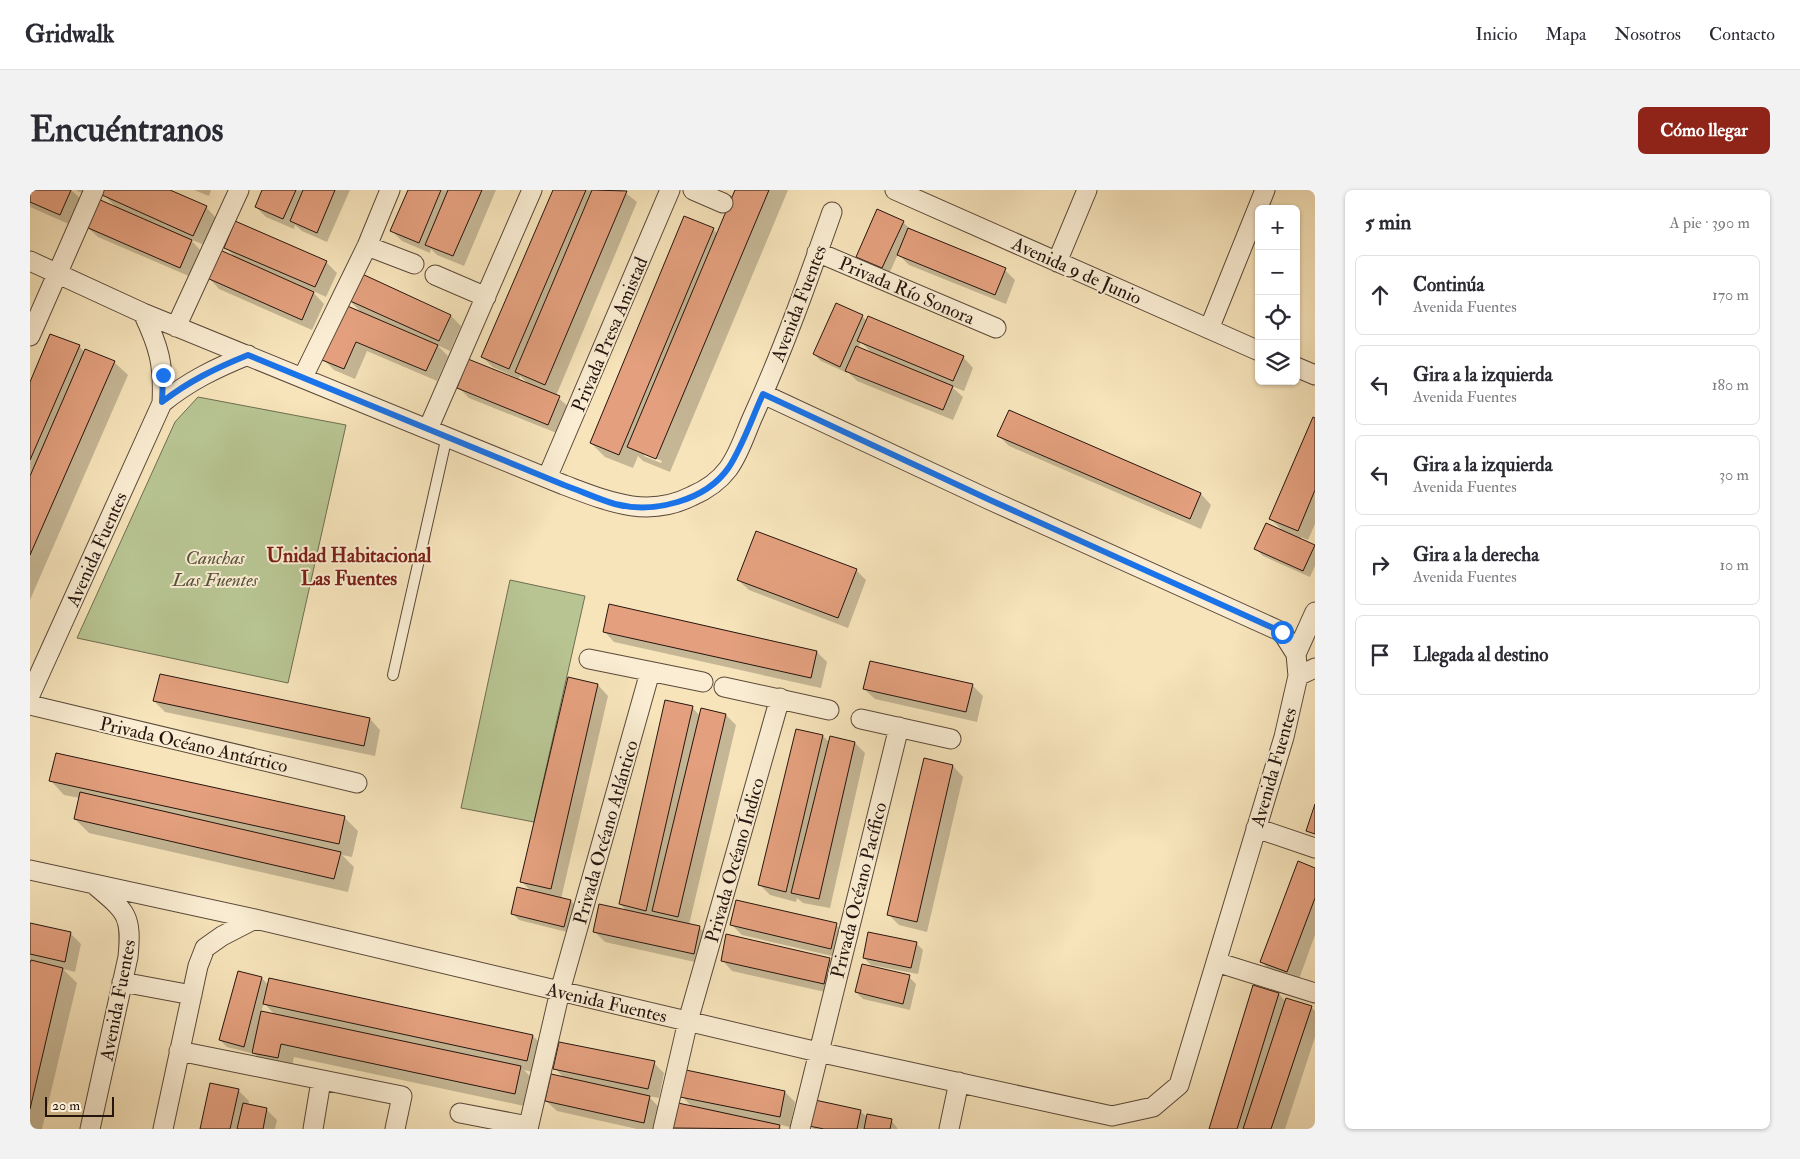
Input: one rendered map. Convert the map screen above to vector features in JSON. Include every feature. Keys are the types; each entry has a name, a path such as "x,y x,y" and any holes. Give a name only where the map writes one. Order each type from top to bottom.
{"street":[{"path":"30,336 94,190"},
{"path":"176,327 240,190"},
{"path":"303,377 367,246 390,190"},
{"path":"428,429 532,190"},
{"name":"Privada Presa Amistad","path":"547,478 670,190"},
{"path":"692,190 723,203"},
{"name":"Avenida 9 de Junio","path":"894,190 1255,349"},
{"path":"1057,262 1087,190"},
{"path":"1209,328 1265,190"},
{"name":"Avenida Fuentes","path":"30,261 176,327 303,377 547,478 615,504 632,506 663,505 691,497 712,485 728,468 763,394 832,212"},
{"path":"367,246 414,264"},
{"name":"Privada Río Sonora","path":"818,252 996,328"},
{"path":"435,275 486,297"},
{"name":"Avenida Fuentes","path":"30,695 162,402 163,375 158,345 143,313"},
{"name":"Avenida Fuentes","path":"162,402 210,370 248,355"},
{"path":"1300,369 1315,376"},
{"name":"Avenida Fuentes","path":"30,870 255,919 818,1052 1112,1116 1153,1108 1179,1085 1284,737 1298,676 1296,654 1282,632 990,500 763,394"},
{"path":"1296,654 1315,612"},
{"path":"588,659 704,682"},
{"path":"1298,676 1315,668"},
{"name":"Privada Océano Atlántico","path":"528,1128 560,991 650,672"},
{"path":"724,687 829,710"},
{"name":"Privada Océano Índico","path":"663,1129 688,1021 780,698"},
{"name":"Privada Océano Antártico","path":"30,705 357,783"},
{"path":"861,719 951,738"},
{"name":"Privada Océano Pacífico","path":"800,1129 899,727"},
{"path":"1256,828 1315,848"},
{"name":"Avenida Fuentes","path":"90,1129 122,982 130,930 123,908 94,884"},
{"path":"163,1129 178,1051 206,948 222,936 255,919"},
{"path":"1216,962 1315,993"},
{"path":"122,982 192,995"},
{"path":"178,1051 402,1096 395,1129"},
{"path":"313,1129 321,1081"},
{"path":"949,1129 959,1082"},
{"path":"460,1113 528,1128"}],"lane":[{"path":"393,675 447,436"}],"green space":[{"name":"Canchas Las Fuentes","path":"198,397 346,425 288,683 77,638 175,422"},
{"path":"510,580 585,596 534,822 461,808"}],"building":[{"path":"30,190 71,190 60,215 30,202"},
{"path":"104,190 170,190 207,206 193,236 102,195"},
{"path":"262,190 296,190 283,219 255,207"},
{"path":"303,190 335,190 317,233 290,221"},
{"path":"408,190 441,190 419,243 390,231"},
{"path":"448,190 482,190 453,256 425,245"},
{"path":"553,190 586,190 509,369 481,357"},
{"path":"592,190 627,191 545,385 515,372"},
{"path":"735,190 769,190 656,459 627,447"},
{"path":"98,199 192,240 180,268 86,227"},
{"path":"877,209 904,221 882,268 856,257"},
{"path":"684,216 714,228 619,455 590,443"},
{"path":"235,221 327,261 315,287 224,248"},
{"path":"908,228 1006,268 995,295 897,255"},
{"path":"220,250 314,292 302,320 207,278"},
{"path":"360,273 451,315 439,341 348,300"},
{"path":"836,303 863,315 840,367 813,354"},
{"path":"345,305 438,345 426,371 356,342 344,369 322,360"},
{"path":"868,316 964,356 953,381 857,341"},
{"path":"50,334 80,345 30,460 30,382"},
{"path":"856,346 953,386 943,410 845,371"},
{"path":"85,349 115,361 30,555 30,476"},
{"path":"468,359 560,396 548,425 457,388"},
{"path":"1009,410 1201,493 1190,519 997,436"},
{"path":"1313,417 1315,418 1315,490 1298,531 1269,519"},
{"path":"1266,523 1315,545 1303,571 1254,549"},
{"path":"756,531 857,569 838,618 737,580"},
{"path":"609,604 817,651 811,678 603,632"},
{"path":"870,661 973,684 966,712 863,689"},
{"path":"160,674 370,718 364,746 153,701"},
{"path":"568,677 598,684 551,889 520,882"},
{"path":"665,700 693,706 646,911 619,904"},
{"path":"701,708 726,714 678,917 652,911"},
{"path":"796,729 823,735 786,892 758,885"},
{"path":"830,736 855,742 819,899 791,893"},
{"path":"56,753 345,816 339,844 49,781"},
{"path":"924,758 953,765 917,922 887,915"},
{"path":"80,792 341,852 334,879 74,819"},
{"path":"1315,804 1315,834 1306,831"},
{"path":"1298,861 1315,868 1315,898 1287,972 1260,962"},
{"path":"517,887 571,900 564,927 511,914"},
{"path":"736,900 837,923 831,949 730,925"},
{"path":"599,904 700,926 694,954 593,932"},
{"path":"30,923 71,932 65,962 30,954"},
{"path":"868,932 917,942 911,968 863,958"},
{"path":"726,934 830,958 824,984 721,961"},
{"path":"31,960 63,968 30,1109 30,963"},
{"path":"862,964 910,975 903,1004 855,992"},
{"path":"238,971 262,977 244,1047 219,1040"},
{"path":"269,978 533,1035 527,1061 263,1004"},
{"path":"1253,985 1279,993 1237,1129 1209,1129"},
{"path":"1286,998 1312,1006 1271,1129 1243,1129"},
{"path":"261,1011 521,1066 515,1094 281,1044 278,1058 252,1053"},
{"path":"559,1042 655,1061 648,1089 553,1069"},
{"path":"686,1070 785,1091 780,1117 680,1097"},
{"path":"551,1074 650,1096 644,1123 545,1101"},
{"path":"210,1083 239,1089 230,1129 200,1129"},
{"path":"815,1100 861,1110 857,1129 824,1129 809,1126"},
{"path":"243,1103 267,1108 263,1129 237,1129"},
{"path":"678,1103 780,1125 779,1129 672,1128"},
{"path":"867,1114 892,1119 890,1129 864,1129"}],"district":[{"name":"Unidad Habitacional Las Fuentes","path":"349,566"}],"route":[{"path":"163,375 162,402 210,370 248,355 564,485 615,504 640,508 663,505 691,497 712,485 728,468 763,394 990,500 1282,632"}]}
